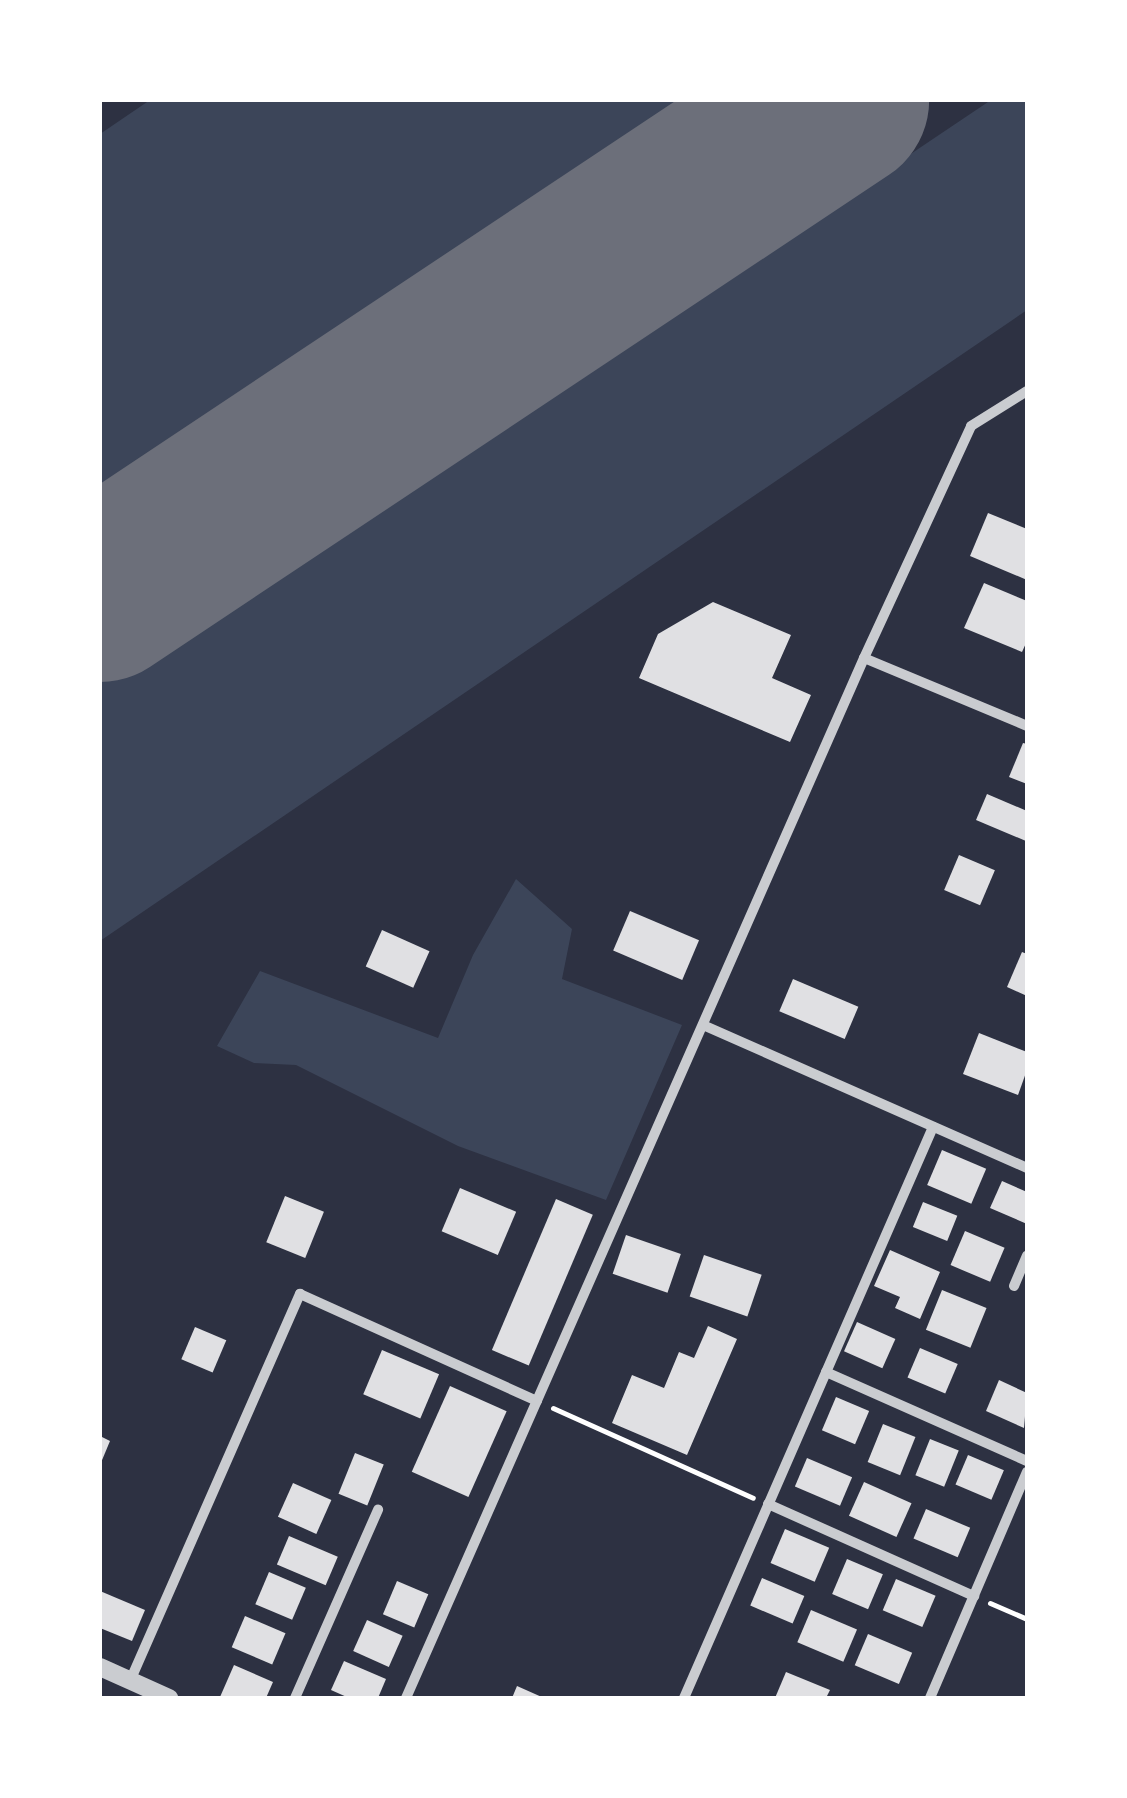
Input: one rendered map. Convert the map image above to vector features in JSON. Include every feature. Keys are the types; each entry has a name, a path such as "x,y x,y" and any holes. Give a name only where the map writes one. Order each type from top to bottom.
{"street":[{"path":"406,1698 864,658 971,426 1027,391"},
{"path":"864,658 1027,726"},
{"path":"703,1026 1027,1168"},
{"path":"684,1698 932,1127"},
{"path":"1014,1286 1027,1256"},
{"path":"130,1680 300,1294 537,1401"},
{"path":"826,1372 1027,1461"},
{"path":"930,1698 1027,1472"},
{"path":"768,1504 974,1596"},
{"path":"295,1698 378,1510"},
{"path":"100,1668 169,1698"}],"path":[{"path":"537,1401 768,1504"},
{"path":"974,1596 1027,1618"}],"shaded area":[{"path":"150,100 700,100 100,502 100,134"},
{"path":"991,100 1027,100 1027,310 100,941 100,643 768,199 793,233"},
{"path":"516,879 572,929 562,979 682,1025 606,1200 458,1146 296,1065 254,1063 217,1046 260,971 438,1038 473,955"}],"building":[{"path":"988,513 1027,529 1027,580 970,556"},
{"path":"984,583 1027,601 1027,641 1022,652 964,628"},
{"path":"713,602 791,635 772,678 811,695 790,742 639,678 658,634"},
{"path":"1023,743 1027,744 1027,784 1009,777"},
{"path":"987,794 1027,811 1026,841 976,820"},
{"path":"959,855 995,870 980,905 944,890"},
{"path":"630,911 699,940 682,980 613,951"},
{"path":"382,930 430,951 413,988 366,967"},
{"path":"1022,952 1027,954 1027,996 1007,987"},
{"path":"793,979 858,1007 845,1039 779,1011"},
{"path":"979,1033 1027,1052 1027,1070 1018,1095 963,1074"},
{"path":"942,1150 986,1169 971,1204 927,1185"},
{"path":"1002,1181 1027,1192 1027,1224 990,1208"},
{"path":"460,1188 516,1212 498,1255 442,1231"},
{"path":"285,1196 324,1212 305,1258 266,1242"},
{"path":"556,1199 593,1215 529,1366 492,1350"},
{"path":"923,1202 957,1216 947,1241 913,1227"},
{"path":"965,1231 1005,1248 990,1282 951,1265"},
{"path":"626,1235 681,1254 667,1293 613,1274"},
{"path":"890,1250 940,1272 920,1319 895,1308 900,1297 874,1286"},
{"path":"704,1255 762,1275 747,1316 690,1297"},
{"path":"942,1290 987,1308 970,1348 926,1330"},
{"path":"857,1322 895,1339 882,1368 844,1351"},
{"path":"708,1326 737,1339 687,1455 612,1423 632,1375 664,1388 679,1352 694,1358"},
{"path":"195,1327 226,1340 213,1373 181,1359"},
{"path":"920,1348 958,1364 945,1393 907,1377"},
{"path":"382,1350 439,1374 420,1418 363,1394"},
{"path":"999,1380 1027,1393 1024,1428 986,1411"},
{"path":"450,1386 507,1411 468,1497 412,1472"},
{"path":"836,1397 869,1411 855,1444 822,1430"},
{"path":"883,1424 915,1437 900,1475 868,1462"},
{"path":"100,1436 110,1441 100,1465"},
{"path":"930,1439 959,1451 944,1487 915,1475"},
{"path":"355,1453 384,1465 367,1505 339,1494"},
{"path":"968,1455 1004,1470 991,1500 955,1484"},
{"path":"807,1458 852,1477 840,1506 795,1487"},
{"path":"864,1482 912,1503 896,1537 849,1516"},
{"path":"293,1483 331,1500 316,1534 278,1517"},
{"path":"926,1509 970,1528 958,1557 913,1538"},
{"path":"785,1529 829,1548 815,1582 771,1563"},
{"path":"289,1536 338,1557 326,1585 277,1565"},
{"path":"847,1559 883,1574 868,1609 832,1594"},
{"path":"269,1572 306,1588 292,1620 255,1604"},
{"path":"762,1578 804,1596 793,1624 750,1606"},
{"path":"896,1579 936,1596 922,1627 883,1610"},
{"path":"397,1581 428,1594 414,1627 383,1614"},
{"path":"100,1591 145,1610 132,1641 100,1628"},
{"path":"811,1610 857,1630 843,1662 797,1642"},
{"path":"245,1616 286,1633 272,1664 232,1647"},
{"path":"367,1620 403,1636 389,1667 353,1651"},
{"path":"868,1634 912,1653 899,1684 855,1665"},
{"path":"344,1661 386,1679 378,1698 349,1698 331,1690"},
{"path":"234,1665 273,1682 266,1698 220,1697"},
{"path":"786,1672 830,1690 826,1698 775,1698"},
{"path":"517,1686 544,1698 512,1698"}],"runway":[{"path":"100,592 839,100"}]}
